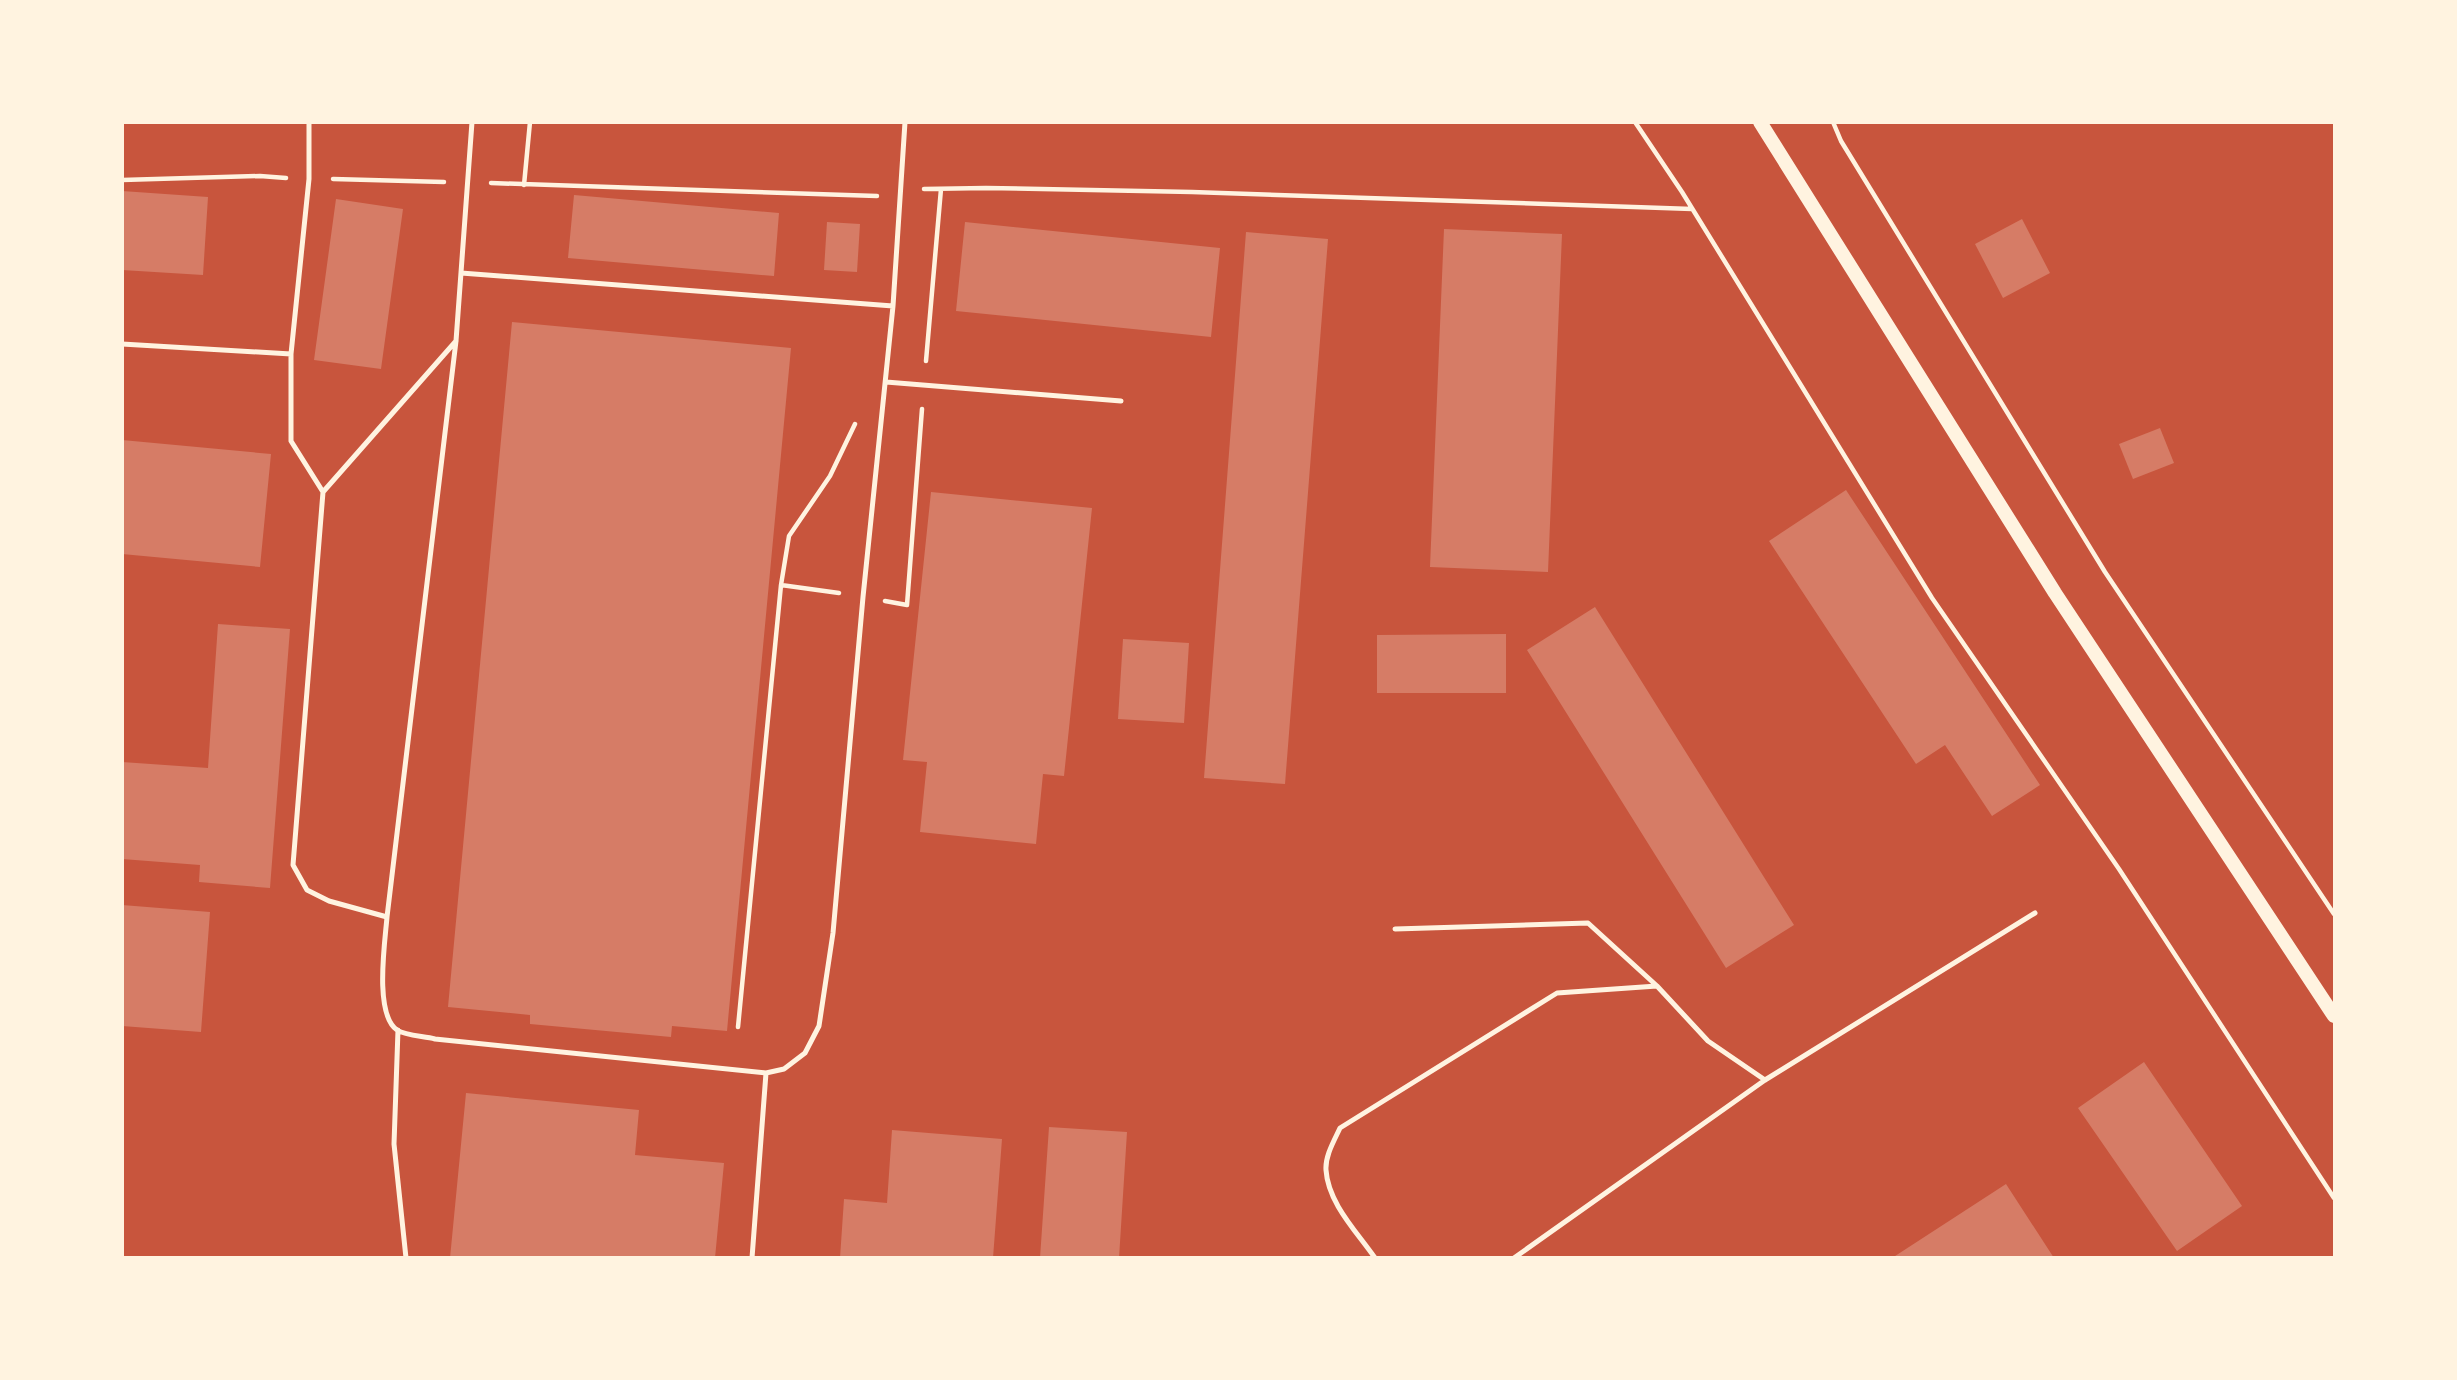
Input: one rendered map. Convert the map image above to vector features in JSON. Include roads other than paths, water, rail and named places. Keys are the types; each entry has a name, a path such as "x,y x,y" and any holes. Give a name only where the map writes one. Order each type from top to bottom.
{"main road":[{"path":"1760,122 2066,610 2334,1016"}],"lane":[{"path":"309,122 309,179 291,354 291,441 323,492 293,865 307,890 329,901 387,917"},
{"path":"472,122 456,341 387,917 383,970 389,1020 398,1030 435,1039 766,1073 784,1069 805,1053 819,1026 834,933 863,597 893,306 905,122"},
{"path":"461,273 893,306"},
{"path":"323,492 456,341"},
{"path":"122,344 291,354"},
{"path":"886,382 1121,401"},
{"path":"1514,1258 1765,1080 2035,914"},
{"path":"1395,929 1588,923 1657,986 1708,1041 1765,1080"},
{"path":"1375,1258 1333,1196 1326,1169 1331,1146 1340,1128 1557,993 1657,986"},
{"path":"398,1030 394,1144 406,1258"},
{"path":"752,1258 766,1073"}]}
